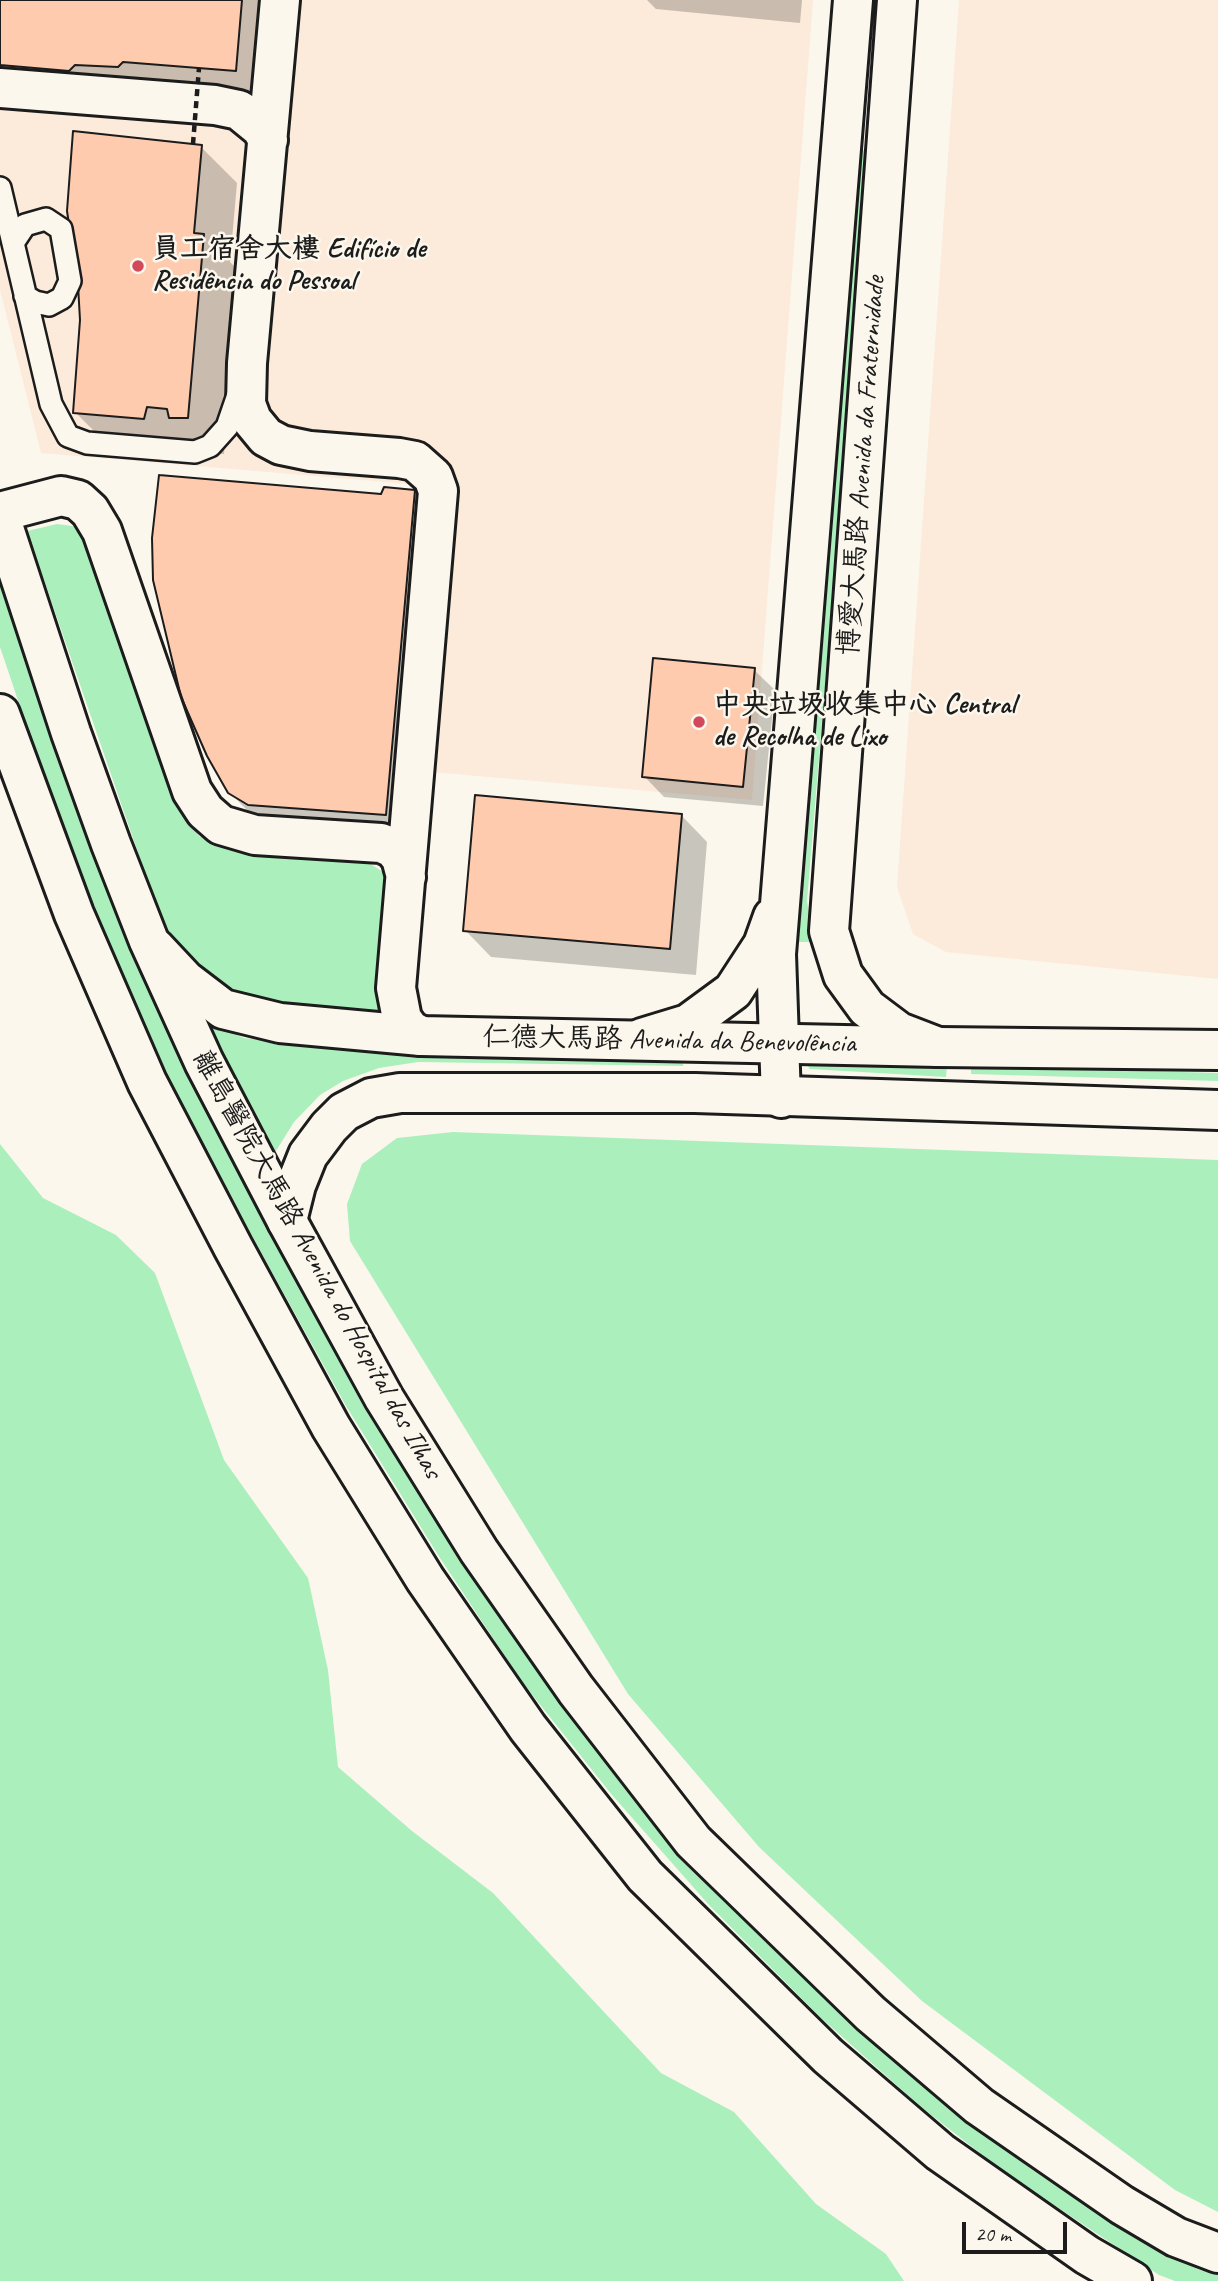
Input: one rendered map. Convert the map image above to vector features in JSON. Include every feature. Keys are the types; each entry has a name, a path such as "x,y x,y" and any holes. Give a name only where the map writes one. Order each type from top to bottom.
{"main road":[{"path":"215,105 226,104 244,94 256,74 263,0"},
{"path":"280,0 247,363 246,404 252,421 266,437 281,445 310,451 415,461 433,477 438,491 396,988 402,1019 421,1037"},
{"name":"博愛大馬路 Avenida da Fraternidade","path":"780,1097 776,954 853,0"},
{"name":"博愛大馬路 Avenida da Fraternidade","path":"897,0 829,931 843,975 867,1009 899,1032 938,1047"},
{"path":"0,88 215,105 246,114 261,128 268,141"},
{"path":"0,514 61,496 78,500 90,511 102,531 192,791 205,811 221,825 255,835 381,843 393,848 401,858 407,877"},
{"name":"離島醫院大馬路 Avenida do Hospital das Ilhas","path":"0,514 71,733 149,942 204,1062 384,1398 479,1551 576,1690 693,1841 871,2014 979,2106 1122,2206 1176,2237 1218,2253"},
{"path":"0,714 74,914 99,972 147,1083 220,1224 331,1427 425,1579 528,1728 645,1876 828,2056 940,2152 1087,2255 1132,2281"},
{"name":"博愛大馬路 Avenida da Fraternidade","path":"636,1040 688,1024 733,991 763,945 781,892"},
{"name":"仁德大馬路 Avenida da Benevolência","path":"149,942 185,980 223,1009 280,1023 421,1037 1218,1050"},
{"name":"仁德大馬路 Avenida da Benevolência","path":"287,1221 296,1185 308,1155 329,1127 344,1112 371,1098 400,1093 695,1093 1218,1110"}],"lane":[{"path":"0,187 51,404 68,436 87,443 195,452 211,446 228,427 247,363"},
{"path":"13,243 25,225 46,219 61,229 70,281 62,298 49,305 25,296"}],"path":[{"path":"193,144 199,68"}],"shaded area":[{"path":"0,0 813,0 752,800 398,769 422,485 41,453 0,290"},
{"path":"959,0 1218,0 1218,979 946,952 913,934 897,887"}],"green space":[{"path":"861,150 870,150 807,901 811,924 819,942 797,942"},
{"path":"57,524 80,527 86,539 182,811 199,836 238,851 359,856 383,872 389,885 381,1021 252,1006 191,966 164,928 27,531"},
{"path":"0,578 52,735 455,1543 541,1674 627,1788 718,1892 830,2000 936,2095 1034,2171 1143,2242 1200,2270 1218,2274 1218,2281 1175,2281 1159,2275 1003,2171 921,2107 820,2017 709,1905 612,1795 522,1682 438,1555 346,1406 167,1074 102,927 31,739 0,647"},
{"path":"204,1021 244,1038 315,1046 684,1054 683,1066 418,1062 379,1068 343,1081 320,1095 294,1122 271,1159"},
{"path":"811,1058 947,1065 946,1077 810,1069 806,1064"},
{"path":"971,1066 1218,1073 1218,1081 971,1074"},
{"path":"453,1132 1218,1160 1218,2212 1175,2190 922,2001 759,1847 628,1694 350,1241 347,1204 362,1164 397,1138"},
{"path":"0,1144 43,1198 116,1235 155,1273 224,1460 308,1578 328,1670 338,1767 412,1831 493,1893 661,2073 734,2112 816,2204 886,2254 904,2281 0,2281"}],"building":[{"path":"0,0 242,0 236,71 123,62 118,67 75,65 69,71 0,65"},
{"name":"員工宿舍大樓 Edifício de Residência do Pessoal","path":"73,131 202,145 194,233 204,234 188,418 169,418 167,409 147,407 144,419 73,413 80,320 78,285 67,211"},
{"path":"159,475 381,494 384,487 415,490 386,815 248,805 228,793 207,756 181,697 153,580 152,538"},
{"name":"中央垃圾收集中心 Central de Recolha de Lixo","path":"653,658 755,668 743,787 642,777"},
{"path":"475,795 682,814 670,949 463,931"}],"place":[{"name":"員工宿舍大樓 Edifício de Residência do Pessoal","path":"138,266"},
{"name":"中央垃圾收集中心 Central de Recolha de Lixo","path":"699,722"}]}
